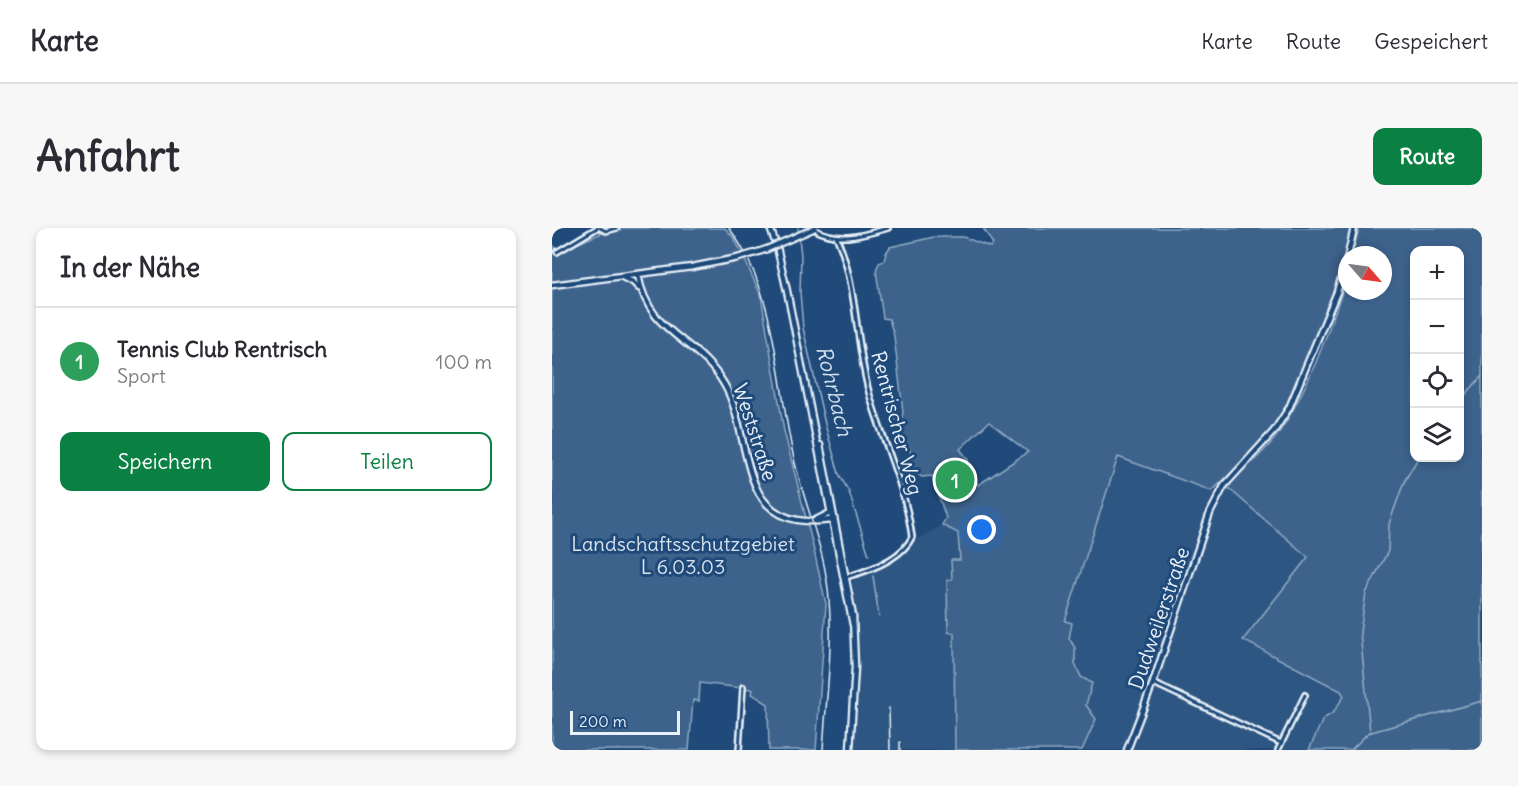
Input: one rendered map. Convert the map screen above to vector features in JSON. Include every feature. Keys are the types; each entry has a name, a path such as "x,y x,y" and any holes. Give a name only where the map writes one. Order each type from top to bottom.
{"main road":[{"path":"770,228 781,260 854,616 855,682 850,750"},
{"path":"773,235 776,228"},
{"path":"552,285 659,272 738,258 767,249 813,228"},
{"name":"Dudweilerstraße","path":"1349,246 1353,228"},
{"name":"Weststraße","path":"638,275 641,291 651,311 663,326 704,358 726,387 737,414 753,480 764,502 777,513 802,521 832,516"},
{"path":"620,277 633,282 641,291"},
{"name":"Dudweilerstraße","path":"1127,750 1153,683 1210,513 1219,494 1230,479 1274,431 1289,408 1338,288"}],"street":[{"path":"557,252 599,228 609,231 616,228"},
{"path":"813,228 837,238 862,235 888,228"},
{"name":"Rentrischer Weg","path":"837,238 847,269 870,396 895,473 912,537 906,547 896,555 845,577"},
{"path":"1153,683 1281,744"},
{"path":"739,750 743,687"},
{"path":"1278,750 1305,695"}],"shaded area":[{"path":"1118,456 1212,491 1220,499 1226,486 1308,557 1344,696 1333,713 1323,719 1309,750 1082,750 1096,719 1086,705 1092,683 1081,677 1075,663 1075,648 1069,638 1072,623 1065,621"},
{"path":"942,525 958,533 960,560 957,750 850,750 854,682 859,650 853,580 900,555 912,539 919,538"}],"green space":[{"name":"Landschaftsschutzgebiet L 6.03.03","path":"613,228 725,228 741,251 761,296 784,431 826,604 816,750 769,750 768,704 752,694 751,689 700,683 699,701 693,700 689,750 552,750 552,243 558,252"},
{"path":"983,228 1351,228 1347,246 1338,246 1338,276 1293,395 1274,428 1249,456 1212,491 1118,457 1065,621 1072,623 1069,638 1075,648 1075,663 1081,677 1092,683 1086,705 1096,719 1082,750 955,750 954,633 948,632 947,580 952,579 951,560 960,560 958,533 942,525 946,518 932,476 922,477 916,473 908,444 903,437 896,435 893,428 893,421 902,417 903,412 894,336 889,319 883,318 876,270 879,263 884,261 890,247 934,237 963,237 990,247 993,244","holes":["989,422 1028,452 978,485 967,458 960,449"]},
{"path":"1359,228 1482,228 1482,750 1309,750 1323,719 1333,713 1344,696 1341,691 1243,640 1308,557 1226,486 1266,448 1289,417 1317,359 1339,300 1392,300 1392,246 1354,246"}],"waterway":[{"name":"Rohrbach","path":"798,228 803,328 839,474 849,492 869,555"},
{"path":"1464,396 1482,376"},
{"path":"1370,732 1360,632 1366,593 1388,551 1389,524 1404,482 1416,462"},
{"name":"Rohrbach","path":"873,576 879,617"},
{"path":"1351,750 1368,733 1482,701"}],"railway":[{"path":"729,228 758,282 767,311 795,463 824,565 829,600 830,637 823,750"},
{"path":"889,708 890,750"},
{"path":"900,742 900,750"}],"place":[{"name":"Tennis Club Rentrisch","path":"955,480"}]}
